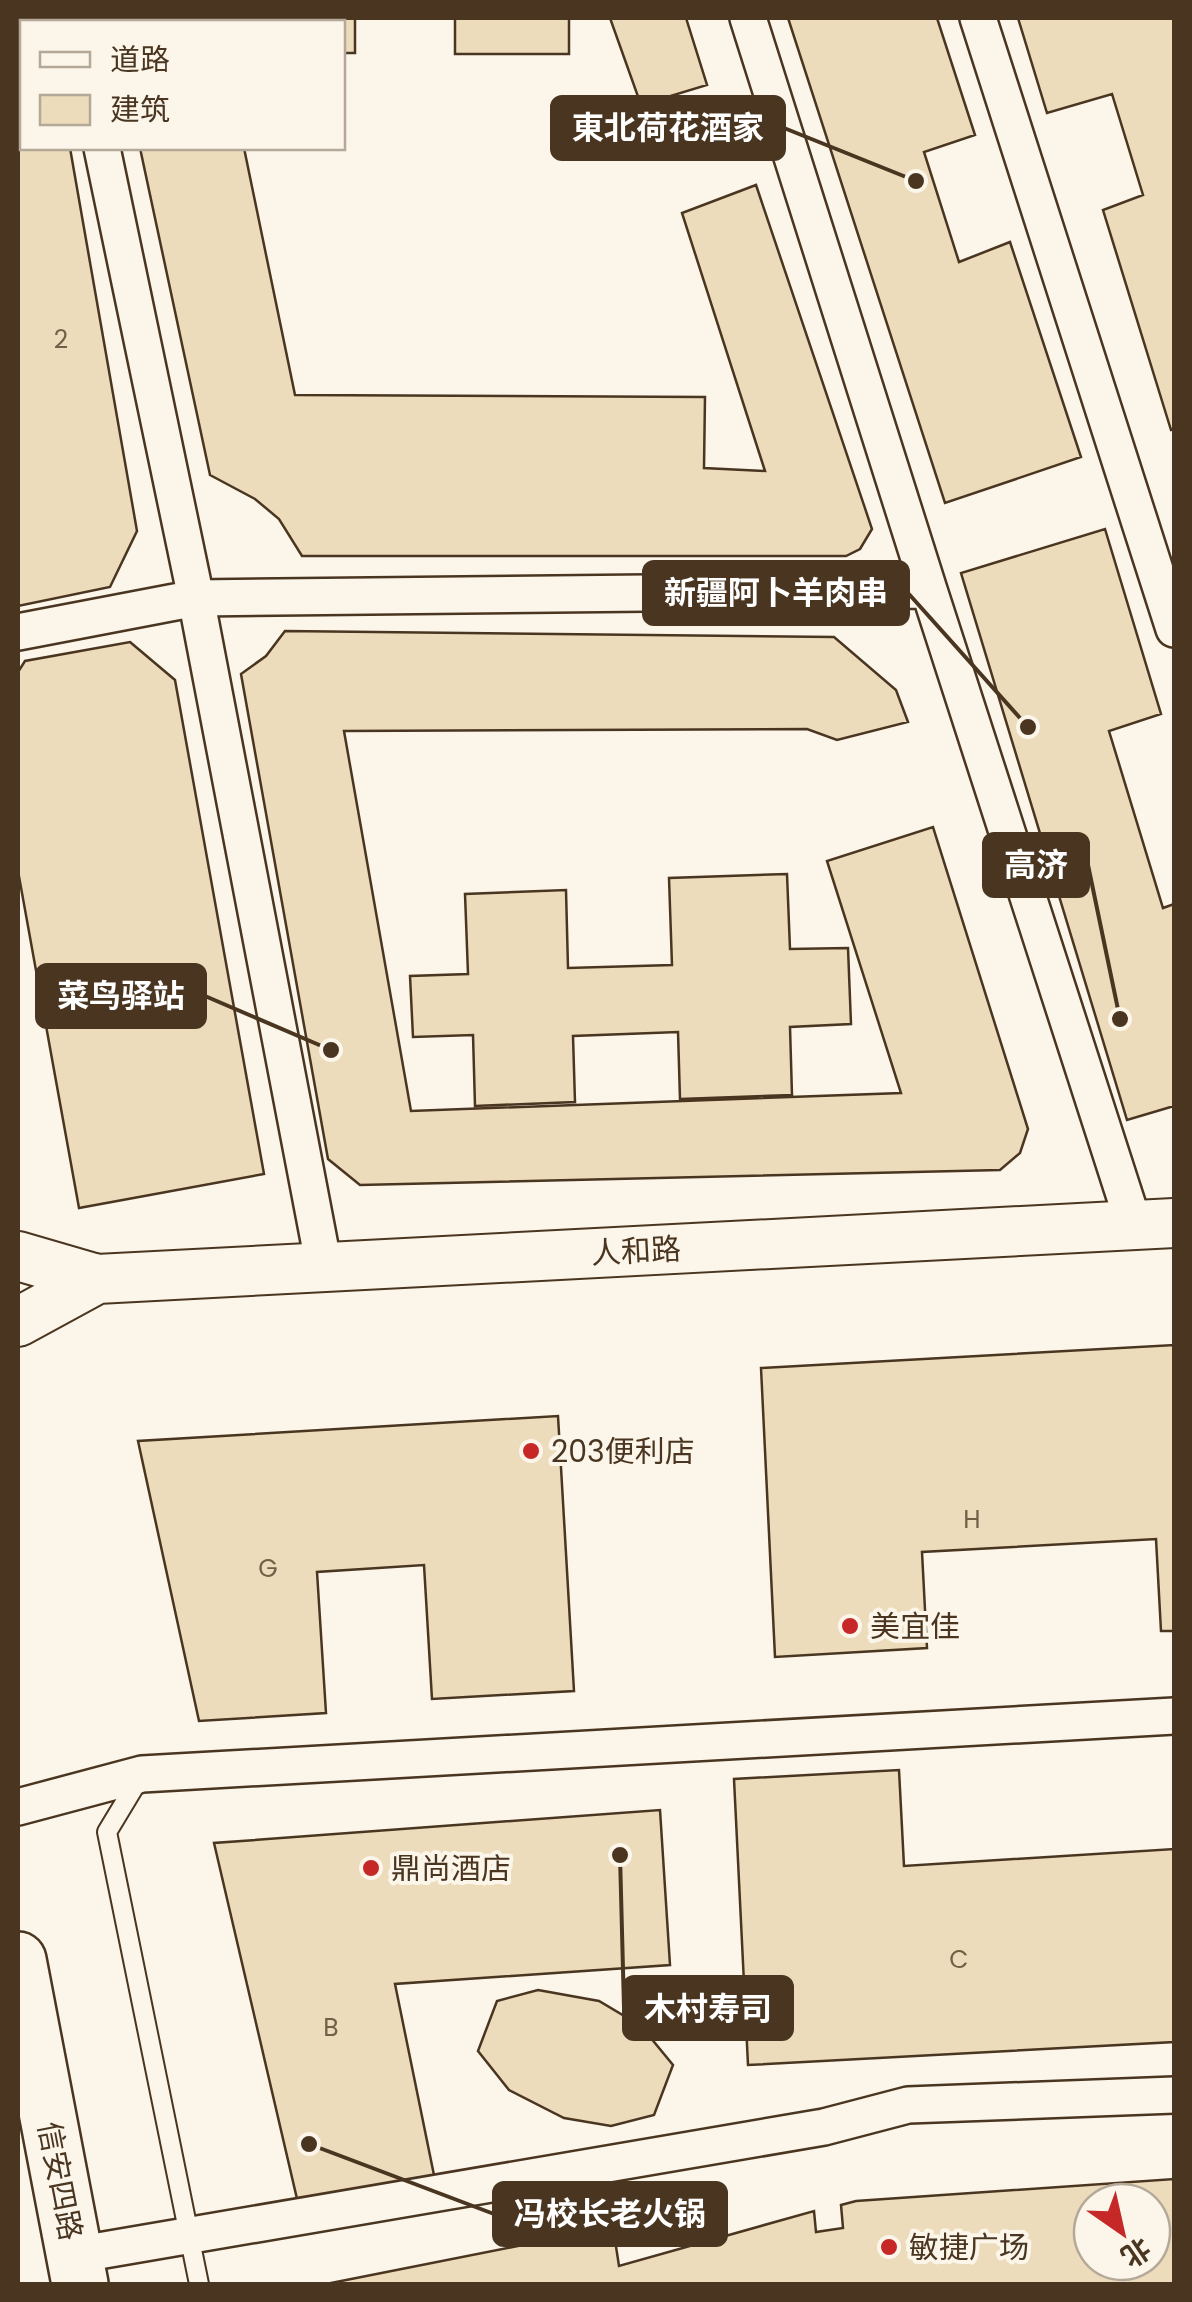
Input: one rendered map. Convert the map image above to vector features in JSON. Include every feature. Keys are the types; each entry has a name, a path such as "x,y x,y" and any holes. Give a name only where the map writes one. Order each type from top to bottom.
{"main road":[{"name":"信安四路","path":"18,1960 77,2270"}],"street":[{"path":"748,18 928,590 1154,1224"},
{"path":"978,18 1174,630"},
{"path":"102,150 196,598 324,1268"},
{"path":"18,632 196,598 928,590"},
{"name":"人和路","path":"97,1279 1154,1224"},
{"path":"18,1256 97,1279"},
{"path":"18,1322 97,1279"},
{"path":"18,1807 142,1774 1174,1716"},
{"path":"77,2270 189,2236 824,2127 908,2104 1174,2096"}],"lane":[{"path":"142,1774 106,1832 199,2284"}],"building":[{"path":"18,18 48,18 20,20 20,150 70,150 137,531 110,587 18,606"},
{"path":"113,18 218,20 114,20"},
{"path":"355,18 355,53 345,53 345,20 250,20"},
{"path":"455,18 569,18 569,54 455,54"},
{"path":"610,18 686,18 707,85 641,105"},
{"path":"788,18 937,18 975,135 924,152 959,262 1010,242 1081,457 945,503"},
{"path":"1018,18 1174,18 1174,429 1171,430 1103,210 1143,195 1112,94 1047,113"},
{"path":"140,150 244,150 295,395 705,397 704,468 765,471 682,213 756,185 872,529 860,549 846,556 302,556 279,519 255,499 210,475"},
{"path":"1105,529 1161,714 1109,731 1163,908 1174,904 1174,1106 1127,1120 961,573"},
{"path":"285,631 834,637 896,690 908,722 837,740 807,729 344,731 411,1111 901,1093 827,861 933,827 1028,1129 1020,1153 1000,1170 360,1185 328,1159 241,674 266,656"},
{"path":"130,642 175,680 264,1174 79,1208 18,871 18,672 25,661"},
{"path":"787,874 790,949 848,948 851,1024 790,1027 792,1095 680,1099 678,1032 573,1036 575,1102 475,1106 473,1035 413,1037 410,976 468,974 465,894 566,890 568,968 672,965 669,878"},
{"path":"1174,1345 1174,1631 1161,1631 1156,1539 922,1552 927,1648 775,1657 761,1368"},
{"path":"558,1416 574,1691 432,1699 424,1565 317,1572 326,1713 199,1721 138,1441"},
{"path":"899,1770 904,1866 1174,1849 1174,2042 748,2065 734,1779"},
{"path":"660,1810 670,1965 395,1984 435,2180 298,2203 214,1843"},
{"path":"538,1990 599,2001 641,2026 673,2065 654,2115 611,2126 564,2118 509,2090 478,2051 497,2001"},
{"name":"敏捷广场","path":"1174,2179 1174,2284 326,2284 613,2227 619,2266 814,2211 816,2232 843,2228 841,2205 1072,2186 1072,2282 1172,2282 1172,2182 1131,2182"}],"place":[{"name":"東北荷花酒家","path":"916,181"},
{"name":"新疆阿卜羊肉串","path":"1028,727"},
{"name":"高济","path":"1120,1019"},
{"name":"菜鸟驿站","path":"331,1050"},
{"name":"203便利店","path":"531,1451"},
{"name":"美宜佳","path":"850,1626"},
{"name":"木村寿司","path":"620,1855"},
{"name":"鼎尚酒店","path":"371,1868"},
{"name":"冯校长老火锅","path":"309,2144"},
{"name":"敏捷广场","path":"889,2247"}]}
